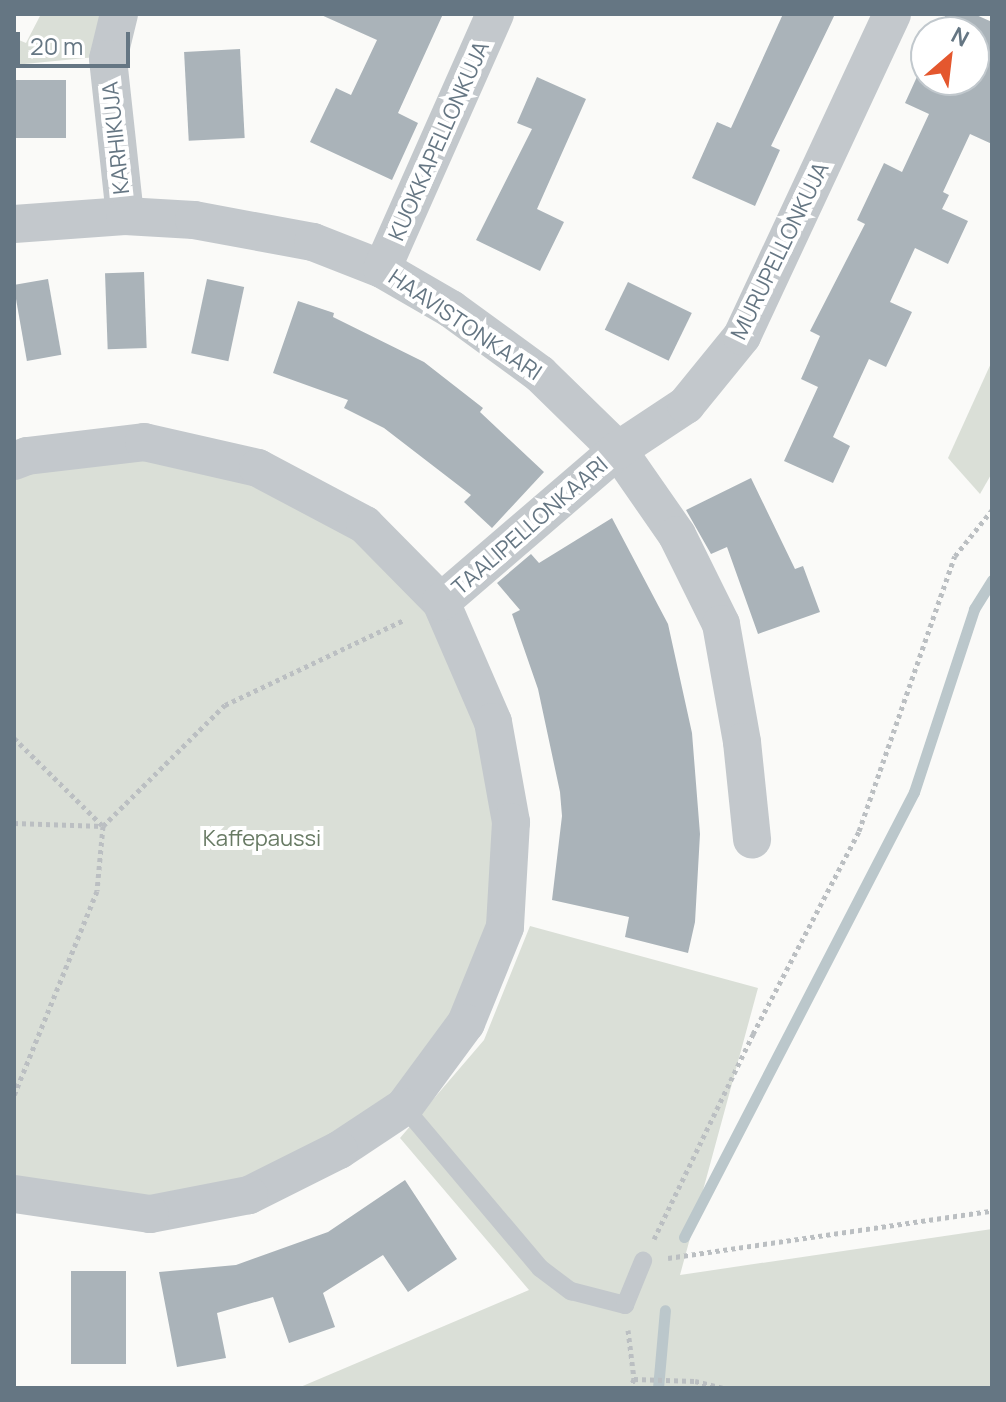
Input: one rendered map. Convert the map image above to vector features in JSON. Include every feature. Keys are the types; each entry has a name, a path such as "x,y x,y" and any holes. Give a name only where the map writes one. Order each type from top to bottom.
{"street":[{"name":"KARHIKUJA","path":"119,14 108,59 125,216"},
{"name":"KUOKKAPELLONKUJA","path":"382,269 495,14"},
{"name":"MURUPELLONKUJA","path":"618,450 686,405 742,336 892,14"},
{"name":"HAAVISTONKAARI","path":"14,224 125,216 194,220 313,242 382,269 451,309 540,374 618,450 677,535 721,624 742,742 752,839"},
{"path":"14,461 27,456 144,442 258,468 365,525 441,602 493,722 511,822 505,927 466,1023 404,1107 339,1150 249,1195 150,1214 14,1194"},
{"name":"TAALIPELLONKAARI","path":"441,602 618,450"}],"lane":[{"path":"404,1107 540,1268 571,1291 625,1305 643,1261"}],"path":[{"path":"643,1261 753,1034 859,831 955,556 992,510"},
{"path":"14,1095 97,891 103,826 225,705 441,602"},
{"path":"14,738 103,826"},
{"path":"14,823 103,826"},
{"path":"643,1261 992,1211"},
{"path":"625,1305 634,1379 630,1388"},
{"path":"634,1379 695,1381 724,1388"}],"green space":[{"path":"41,14 107,14 96,57 14,65 14,38 26,43"},
{"path":"992,361 992,473 980,494 948,458"},
{"name":"Kaffepaussi","path":"144,442 258,468 441,602 511,822 466,1023 339,1150 150,1214 14,1194 14,461"},
{"path":"530,926 758,988 680,1275 992,1229 992,1388 298,1388 529,1290 400,1138 484,1040"}],"building":[{"path":"319,14 443,14 398,113 418,123 392,180 310,142 336,88 351,95 377,40"},
{"path":"783,14 835,14 771,146 780,150 755,206 692,178 717,122 731,128"},
{"path":"974,14 978,16 945,16"},
{"path":"992,22 992,144 970,134 943,192 949,195 942,209 968,221 948,264 915,248 890,302 912,312 886,367 869,359 833,437 850,446 833,483 784,461 818,387 801,379 820,336 810,331 865,224 857,220 884,163 902,172 929,114 905,103 910,92 910,96 990,96"},
{"path":"240,49 245,138 189,141 184,52"},
{"path":"537,77 586,99 537,209 564,222 540,271 476,240 532,129 517,123"},
{"path":"14,80 66,80 66,138 14,138"},
{"path":"144,272 147,348 108,349 105,273"},
{"path":"48,279 61,355 27,361 14,285"},
{"path":"207,279 244,287 228,361 191,353"},
{"path":"628,282 692,313 669,361 605,330"},
{"path":"298,301 334,313 333,317 424,362 483,408 480,412 544,472 492,528 464,502 471,495 384,428 344,408 348,400 273,373"},
{"path":"751,478 795,569 803,566 820,612 758,634 727,547 711,554 686,510"},
{"path":"612,518 668,624 692,733 700,834 695,922 688,953 625,937 629,917 552,900 562,816 560,792 538,689 512,614 520,610 497,583 531,554 539,563"},
{"path":"405,1180 457,1259 408,1292 383,1255 323,1293 335,1327 289,1343 273,1297 217,1313 226,1358 177,1367 159,1272 236,1265 328,1232"},
{"path":"71,1271 126,1271 126,1364 71,1364"}],"waterway":[{"path":"684,1237 914,792 974,609 992,580"},
{"path":"658,1388 665,1310"}]}
